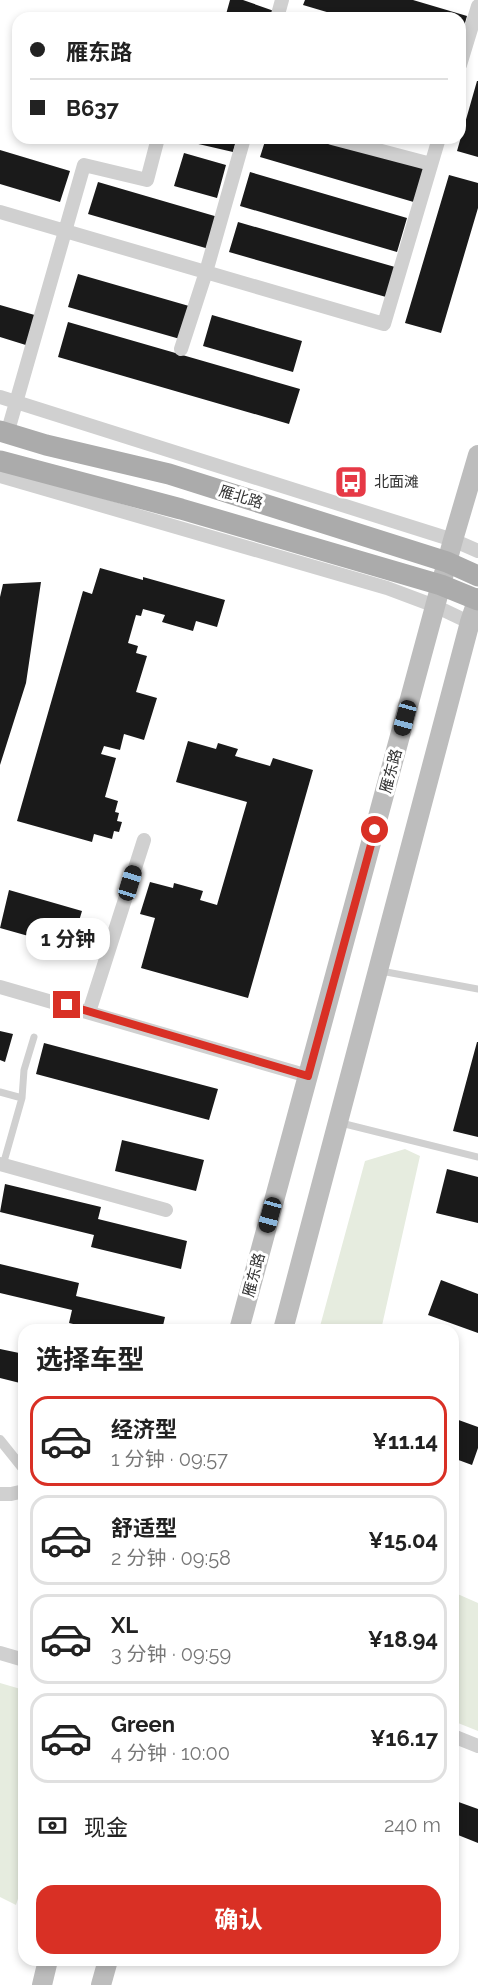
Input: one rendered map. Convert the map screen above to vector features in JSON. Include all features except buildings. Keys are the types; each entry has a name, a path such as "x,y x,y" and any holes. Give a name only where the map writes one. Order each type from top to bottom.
{"main road":[{"name":"雁北路","path":"4,433 169,474 447,562 478,576"},
{"name":"雁东路","path":"241,1324 478,455"},
{"name":"雁北路","path":"0,461 181,509 441,585 478,599"},
{"path":"286,1324 378,970 474,624 478,599"},
{"path":"42,1985 47,1966"},
{"path":"101,1985 106,1966"}],"street":[{"path":"466,45 478,6"},
{"path":"4,433 17,402 84,165 147,180 156,144"},
{"path":"181,349 206,272 242,144"},
{"path":"355,144 431,164"},
{"path":"0,212 384,324 437,144"},
{"path":"0,397 453,540 478,550"},
{"path":"0,476 387,588 474,624"},
{"path":"89,1012 144,840"},
{"path":"0,987 308,1076"},
{"path":"1,1169 166,1210"},
{"path":"0,1440 18,1462"},
{"path":"0,1494 18,1492"},
{"path":"0,1653 18,1658"},
{"path":"459,1738 478,1746"}],"lane":[{"path":"378,970 478,989"},
{"path":"1,1169 22,1098 24,1070 34,1037"},
{"path":"0,1092 22,1098"},
{"path":"338,1123 478,1157"}],"shaded area":[{"path":"405,1149 420,1156 382,1324 321,1324 365,1161"},
{"path":"459,1595 478,1603 478,1731 459,1723"},
{"path":"0,1683 18,1688 18,1899 16,1905 0,1897"}],"place":[{"name":"北面滩","path":"351,482"}],"route":[{"path":"67,1005 308,1076 375,830"}]}
